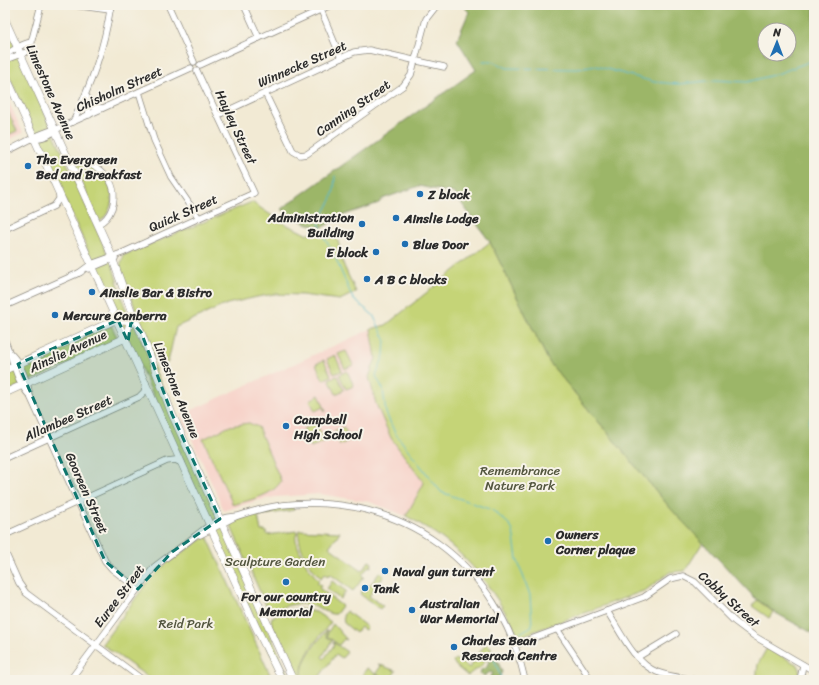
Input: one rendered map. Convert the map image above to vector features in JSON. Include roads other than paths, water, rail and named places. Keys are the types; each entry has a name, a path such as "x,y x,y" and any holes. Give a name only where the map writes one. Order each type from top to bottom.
{"main road":[{"name":"Limestone Avenue","path":"5,20 113,257 132,313 141,332 172,413 293,680"},
{"name":"Limestone Avenue","path":"5,74 131,348 174,447 282,680"},
{"path":"96,328 110,314 111,305"},
{"name":"Ainslie Avenue","path":"5,394 115,343 125,336 132,313"},
{"name":"Ainslie Avenue","path":"5,370 96,328 118,320 130,322"},
{"path":"130,322 141,332"},
{"path":"115,343 123,344 131,348"}],"street":[{"path":"5,55 19,51 29,51 41,5"},
{"path":"72,122 87,96 106,38 110,8 73,5"},
{"path":"168,5 194,62 200,64 331,5"},
{"path":"244,5 259,38"},
{"name":"Canning Street","path":"265,93 292,151 300,155 304,155 403,86 411,75 426,19 437,5"},
{"path":"321,10 341,58"},
{"path":"5,60 19,51 23,43 32,42"},
{"name":"Winnecke Street","path":"218,115 354,52 369,50 444,68"},
{"path":"194,62 191,64 191,68 198,71 200,64"},
{"name":"Chisholm Street","path":"5,152 34,139 53,133 55,130 191,68"},
{"name":"Hayley Street","path":"198,71 254,193"},
{"path":"139,92 154,140 171,177 199,218"},
{"path":"87,96 93,107 103,108"},
{"path":"87,96 88,115"},
{"path":"69,160 76,160 94,165 102,170 112,184 114,194 111,211 106,220 98,224"},
{"path":"49,209 57,202 59,193"},
{"name":"Quick Street","path":"5,306 254,193"},
{"path":"5,229 49,209 59,207 67,210"},
{"name":"Gooreen Street","path":"5,341 107,564 138,589"},
{"path":"139,397 144,392 146,383"},
{"path":"139,397 147,397 153,400"},
{"name":"Allambee Street","path":"5,458 139,397"},
{"path":"167,461 172,455 174,447"},
{"path":"5,535 167,461 175,460 182,463"},
{"path":"222,522 237,516 271,507 310,503 351,507 396,519 408,524 440,543 476,576 498,609 515,645 525,680"},
{"name":"Euree Street","path":"70,680 154,567 172,552 196,536 222,522"},
{"path":"5,552 19,583 26,593 143,680"},
{"name":"Cobby Street","path":"515,645 644,597 670,579 683,576 695,582 729,616 754,636 814,671"},
{"path":"607,611 638,657 649,668 658,673 697,680"},
{"path":"557,629 591,680"},
{"path":"638,657 676,634"},
{"path":"800,680 803,665"}],"waterway":[{"path":"483,61 493,61 507,68 577,69 596,66 654,82 679,84 716,80 747,82 777,74 811,61"},
{"path":"335,176 334,190 331,200 319,221 322,234 332,250 353,299 373,315 385,339 384,355 376,376 383,389 386,413 395,433 441,492 492,510 509,524 513,531 517,559 530,595 532,626 520,633"},
{"path":"814,403 809,424 814,438"},
{"path":"493,656 502,680"}],"place":[{"name":"The Evergreen Bed and Breakfast","path":"28,166"},
{"name":"Z block","path":"420,194"},
{"name":"Ainslie Lodge","path":"396,218"},
{"name":"Administration Building","path":"362,224"},
{"name":"Blue Door","path":"405,244"},
{"name":"E block","path":"376,252"},
{"name":"A B C blocks","path":"367,279"},
{"name":"Ainslie Bar & Bistro","path":"92,292"},
{"name":"Mercure Canberra","path":"55,315"},
{"name":"Campbell High School","path":"286,426"},
{"name":"Owners Corner plaque","path":"548,541"},
{"name":"Naval gun turrent","path":"385,571"},
{"name":"For our country Memorial","path":"286,582"},
{"name":"Tank","path":"365,588"},
{"name":"Australian War Memorial","path":"412,610"},
{"name":"Charles Bean Reserach Centre","path":"454,647"}],"park label":[{"name":"Remembrance Nature Park","path":"520,478"},
{"name":"Sculpture Garden","path":"275,561"},
{"name":"Reid Park","path":"186,623"}]}
